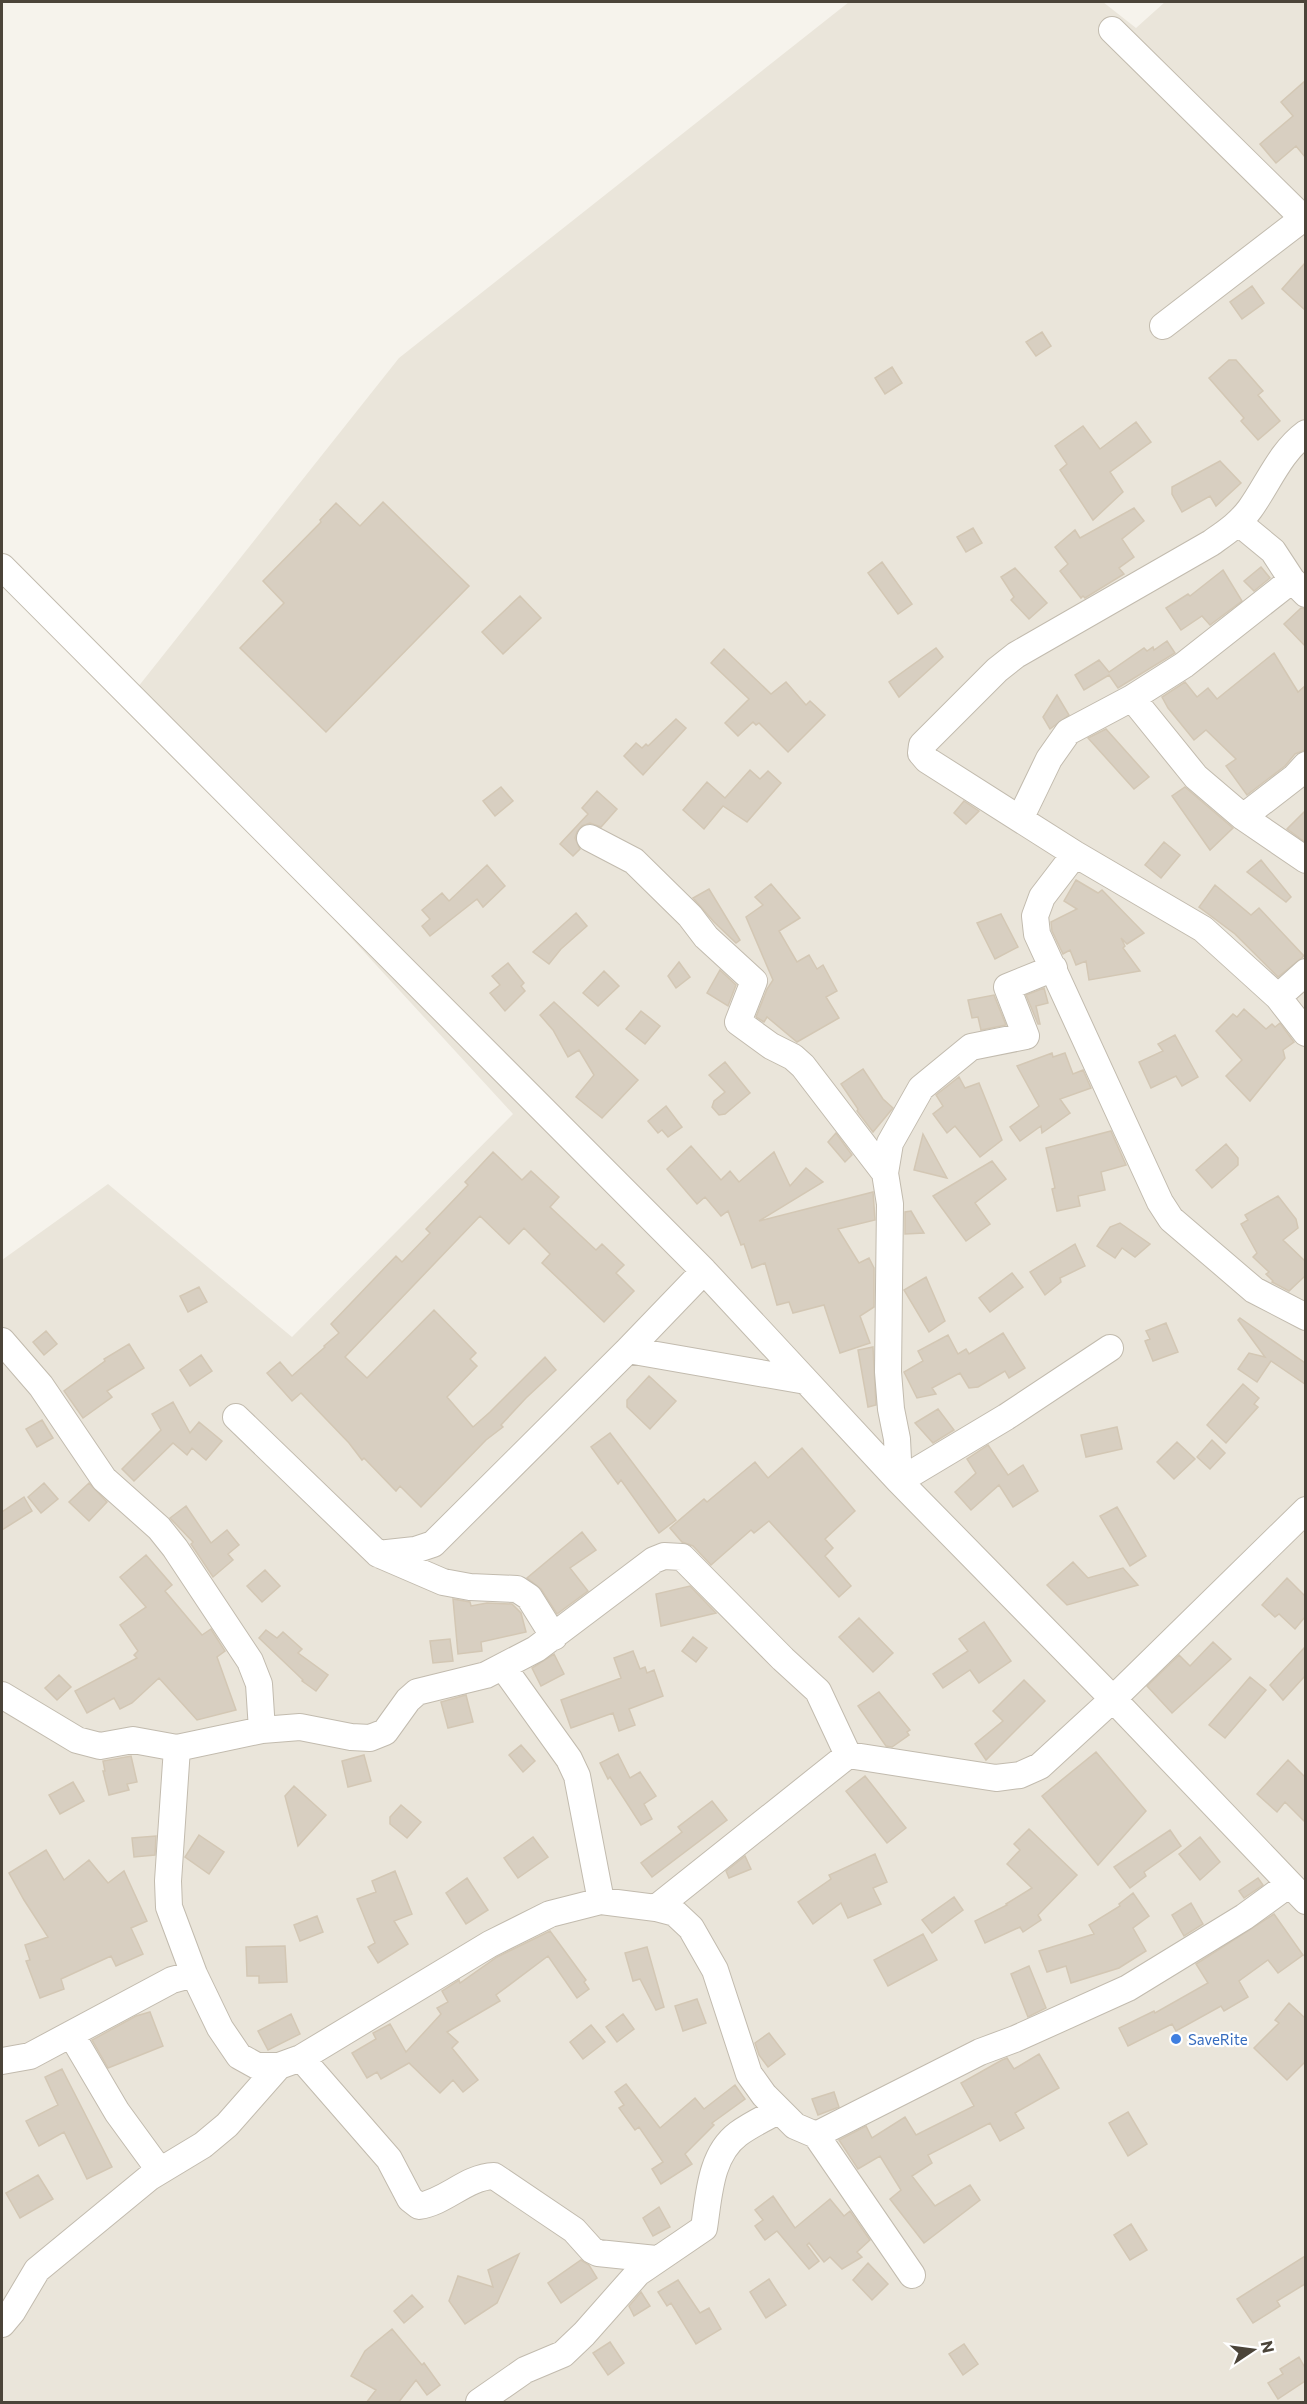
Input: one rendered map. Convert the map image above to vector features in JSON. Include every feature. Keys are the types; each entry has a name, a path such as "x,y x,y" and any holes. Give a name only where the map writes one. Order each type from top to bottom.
{"street":[{"path":"1112,30 1305,219 1163,326"},
{"path":"1305,433 1285,454 1239,523 1211,543 1016,655 997,670 922,745 921,753 927,760 1075,854 1203,929 1278,997 1305,1033"},
{"path":"1020,819 1049,759 1068,732 1132,698 1299,587 1273,552 1239,523"},
{"path":"2,567 704,1271 899,1481 1113,1699 1297,1893 1244,1917 1128,1988 1016,2039 980,2052 816,2135"},
{"path":"1132,698 1184,764 1243,817 1305,860"},
{"path":"1243,817 1295,777 1305,765"},
{"path":"590,838 634,861 690,916 706,937 754,981 738,1022 803,1066 885,1173"},
{"path":"1075,854 1042,897 1035,916 1037,934 1160,1202 1171,1219 1254,1290 1305,1317"},
{"path":"899,1481 897,1439 891,1409 888,1372 890,1204 885,1173 890,1143 921,1088 971,1047 1026,1036 1007,987 1054,968"},
{"path":"1278,997 1305,972"},
{"path":"378,1554 415,1550 433,1544 704,1271"},
{"path":"2,1341 41,1386 105,1479 159,1528 175,1548 250,1661 259,1684 262,1730"},
{"path":"899,1481 1005,1417 1110,1348"},
{"path":"628,1350 806,1381"},
{"path":"236,1417 378,1554 443,1582 470,1587 517,1589 529,1597 554,1637"},
{"path":"656,1908 848,1755 996,1778 1020,1775 1040,1766 1113,1699 1305,1510"},
{"path":"2,1695 77,1740 100,1746 133,1740 177,1748 262,1730 300,1727 351,1737 370,1738 385,1732 408,1700 417,1692 486,1675 503,1667 554,1637 654,1560 664,1556 682,1557 818,1691 848,1755"},
{"path":"503,1667 569,1759 577,1776 601,1901"},
{"path":"177,1748 168,1881 169,1906 194,1974 220,2028 239,2056 257,2066 290,2062"},
{"path":"2,2324 12,2312 37,2270 150,2177 203,2145 227,2125 290,2062 523,1926 550,1914 601,1901 675,1912 691,1928 715,1970 749,2074 778,2110 795,2126 816,2135 912,2275"},
{"path":"2,2061 30,2056 172,1980 194,1974"},
{"path":"71,2034 117,2112 160,2171"},
{"path":"290,2062 389,2159 410,2199 419,2206 433,2204 481,2177 494,2176 574,2230 592,2250 598,2253 656,2259"},
{"path":"479,2403 525,2370 563,2354 584,2334 638,2273 704,2228 714,2169 725,2148 736,2135 778,2110"}],"shaded area":[{"path":"849,2 1103,2 1136,28 1165,2 1305,2 1305,2402 2,2402 2,1260 108,1184 292,1337 513,1114 130,697 399,358"}],"building":[{"path":"1305,81 1305,157 1296,146 1276,163 1260,144 1293,116 1281,102"},
{"path":"1305,263 1305,310 1282,289"},
{"path":"1252,286 1264,303 1242,319 1230,302"},
{"path":"1042,332 1051,346 1036,356 1026,342"},
{"path":"1229,360 1236,360 1263,391 1258,395 1280,421 1258,440 1241,421 1244,418 1209,378"},
{"path":"892,367 902,383 885,394 875,378"},
{"path":"1136,422 1151,442 1110,472 1123,492 1093,520 1060,470 1067,464 1055,446 1083,426 1100,449"},
{"path":"1220,461 1241,483 1216,506 1210,496 1182,512 1172,494 1172,487"},
{"path":"383,502 469,586 326,732 240,648 284,603 263,581 321,522 320,520 336,503 360,526"},
{"path":"1134,508 1144,521 1122,539 1134,557 1119,568 1124,574 1085,598 1083,596 1081,598 1060,571 1068,564 1055,547 1075,530 1080,538"},
{"path":"973,528 982,543 966,552 957,537"},
{"path":"882,562 912,604 898,614 868,573"},
{"path":"1261,567 1270,578 1254,591 1244,581"},
{"path":"1015,568 1047,603 1029,619 1011,600 1014,597 1001,577"},
{"path":"1223,570 1242,601 1210,625 1202,616 1181,630 1166,608 1188,594 1190,596"},
{"path":"520,596 541,618 503,654 482,632"},
{"path":"1301,608 1305,609 1305,646 1284,624"},
{"path":"1167,641 1175,653 1118,688 1109,675 1084,690 1075,675 1099,660 1109,672 1144,648 1147,651 1153,647 1154,650"},
{"path":"936,648 943,657 899,697 889,682"},
{"path":"724,649 771,694 786,682 806,705 810,701 825,715 788,752 759,723 756,725 753,722 738,736 725,723 749,699 711,663"},
{"path":"1274,653 1298,692 1305,686 1305,750 1295,754 1285,766 1247,795 1226,766 1236,759 1206,730 1194,740 1162,697 1185,682 1197,697 1208,688 1217,699"},
{"path":"1057,695 1069,715 1050,729 1043,717"},
{"path":"676,719 686,728 643,775 624,756 636,743 642,748 646,744 648,746"},
{"path":"1106,729 1149,777 1134,789 1088,738"},
{"path":"750,770 760,779 768,771 781,783 747,822 723,806 704,829 683,810 707,782 725,798"},
{"path":"501,787 513,801 495,816 483,801"},
{"path":"1185,787 1233,828 1210,850 1172,796"},
{"path":"597,791 617,809 601,827 590,823 582,826 575,838 580,849 573,856 560,844 588,814 582,808"},
{"path":"964,801 979,811 966,824 954,813"},
{"path":"1305,811 1305,842 1287,829"},
{"path":"1164,842 1180,855 1161,878 1145,865"},
{"path":"1261,860 1291,897 1286,902 1247,872"},
{"path":"487,865 505,886 483,907 477,899 430,936 422,926 430,919 422,910 442,893 449,901"},
{"path":"1076,880 1098,893 1102,890 1144,933 1127,944 1121,938 1125,946 1123,948 1140,971 1089,980 1086,961 1076,965 1070,950 1063,954 1052,931 1051,922 1077,909 1064,901"},
{"path":"771,884 800,918 779,931 797,962 809,955 817,969 823,965 837,991 826,997 839,1018 797,1042 767,1017 764,1022 756,1017 773,980 746,917 763,905 755,897"},
{"path":"1215,885 1251,915 1259,908 1304,956 1278,977 1235,934 1199,907"},
{"path":"709,889 740,940 736,943 693,898"},
{"path":"576,913 587,926 561,949 549,964 533,952"},
{"path":"1001,914 1018,947 995,959 977,923"},
{"path":"679,962 690,977 676,988 668,976"},
{"path":"508,963 524,983 521,986 525,991 505,1011 490,993 500,985 492,976"},
{"path":"720,970 736,985 728,1006 707,993"},
{"path":"604,971 619,986 598,1006 583,993"},
{"path":"1044,988 1048,1003 1036,1006 1040,1024 1038,1024 1026,995"},
{"path":"994,995 1006,1025 981,1030 978,1017 972,1018 968,1000"},
{"path":"554,1002 638,1080 602,1118 576,1097 594,1075 579,1050 568,1057 553,1030 540,1015"},
{"path":"1244,1009 1266,1029 1272,1024 1275,1027 1280,1023 1294,1042 1283,1050 1285,1058 1250,1101 1226,1076 1242,1060 1216,1031 1233,1014 1237,1017"},
{"path":"641,1011 660,1026 645,1044 626,1029"},
{"path":"1175,1035 1198,1077 1182,1086 1176,1076 1151,1088 1139,1062 1163,1051 1158,1044"},
{"path":"1052,1053 1053,1057 1065,1053 1073,1074 1083,1070 1091,1088 1060,1099 1070,1113 1042,1133 1041,1126 1020,1141 1010,1127 1039,1106 1017,1066"},
{"path":"725,1062 750,1093 725,1114 719,1115 712,1107 714,1101 725,1092 709,1075"},
{"path":"863,1069 883,1099 893,1108 873,1132 841,1084"},
{"path":"959,1077 965,1088 979,1083 1002,1140 980,1157 955,1126 947,1133 933,1114 943,1106 936,1095"},
{"path":"666,1106 682,1127 668,1137 662,1130 658,1133 648,1121"},
{"path":"1111,1131 1126,1165 1101,1172 1105,1190 1078,1196 1080,1206 1057,1211 1052,1189 1055,1188 1046,1148"},
{"path":"836,1133 852,1155 845,1162 828,1142"},
{"path":"923,1134 947,1178 914,1170"},
{"path":"1226,1144 1238,1158 1238,1165 1212,1188 1196,1170"},
{"path":"691,1146 721,1180 730,1171 739,1182 774,1152 790,1186 806,1168 823,1182 759,1221 873,1192 875,1220 838,1229 859,1263 869,1258 874,1268 874,1307 860,1316 870,1343 840,1353 824,1305 793,1313 789,1302 777,1305 765,1263 752,1268 744,1244 741,1245 728,1211 721,1216 705,1197 697,1204 667,1169"},
{"path":"493,1152 522,1180 531,1171 559,1197 550,1207 596,1250 602,1244 624,1265 616,1273 634,1291 604,1322 542,1263 550,1254 524,1228 509,1244 480,1216 345,1357 367,1378 434,1310 476,1353 470,1359 477,1366 447,1397 473,1427 545,1357 556,1370 526,1398 501,1425 503,1427 486,1440 421,1507 400,1486 396,1491 364,1458 362,1460 349,1443 301,1393 292,1401 267,1373 280,1362 292,1376 325,1347 339,1333 331,1324 396,1256 402,1262 430,1233 426,1229 468,1185 465,1182"},
{"path":"992,1161 1006,1179 975,1203 990,1224 966,1241 933,1196"},
{"path":"1278,1196 1296,1219 1298,1228 1283,1240 1305,1261 1305,1276 1289,1291 1272,1282 1266,1274 1269,1272 1253,1257 1257,1253 1241,1224 1248,1220 1245,1215"},
{"path":"911,1211 924,1233 905,1234 905,1212"},
{"path":"1120,1223 1150,1244 1135,1257 1122,1248 1115,1258 1097,1246 1110,1227"},
{"path":"1075,1244 1085,1266 1060,1278 1061,1282 1045,1295 1030,1272"},
{"path":"1012,1273 1023,1287 990,1312 979,1298"},
{"path":"926,1277 945,1321 929,1332 904,1290"},
{"path":"199,1287 207,1302 188,1312 180,1296"},
{"path":"1240,1318 1305,1363 1305,1384 1271,1361 1257,1382 1238,1369 1249,1353 1265,1357 1238,1320"},
{"path":"1166,1323 1178,1352 1153,1361 1145,1341 1150,1339 1146,1331"},
{"path":"46,1331 57,1344 44,1355 33,1342"},
{"path":"1003,1333 1025,1368 1009,1378 1005,1371 978,1387 969,1388 960,1373 932,1388 936,1394 917,1398 904,1372 923,1361 918,1351 948,1335 958,1354 966,1349 969,1354"},
{"path":"129,1344 144,1368 107,1391 112,1397 83,1418 64,1391 105,1361 104,1359"},
{"path":"873,1347 876,1405 868,1407 858,1350"},
{"path":"201,1355 212,1371 190,1386 180,1370"},
{"path":"649,1376 676,1401 650,1429 627,1407 627,1400"},
{"path":"1243,1384 1259,1398 1254,1404 1258,1407 1226,1443 1207,1425"},
{"path":"173,1402 190,1433 199,1422 222,1441 206,1460 192,1448 187,1455 173,1443 134,1481 122,1469 161,1430 152,1414"},
{"path":"938,1409 954,1430 933,1443 915,1423"},
{"path":"42,1420 53,1438 37,1447 26,1429"},
{"path":"1117,1427 1122,1449 1086,1457 1081,1435"},
{"path":"610,1433 676,1520 659,1533 621,1480 618,1484 591,1447"},
{"path":"1212,1440 1225,1453 1210,1469 1197,1457"},
{"path":"1177,1442 1195,1459 1174,1479 1157,1462"},
{"path":"988,1445 1008,1475 1023,1465 1038,1491 1013,1507 999,1485 971,1510 955,1492 976,1473 967,1459"},
{"path":"802,1448 855,1511 825,1539 833,1548 825,1556 851,1586 839,1597 769,1521 754,1533 751,1530 711,1565 693,1546 682,1542 670,1528 704,1499 707,1502 755,1462 768,1478"},
{"path":"44,1483 58,1499 41,1513 28,1497"},
{"path":"89,1483 107,1502 89,1521 69,1502"},
{"path":"24,1497 32,1511 2,1530 2,1512"},
{"path":"186,1506 211,1543 227,1530 239,1545 228,1554 233,1560 213,1577 191,1544 193,1542 170,1518"},
{"path":"1117,1507 1146,1556 1130,1566 1100,1516"},
{"path":"582,1532 596,1550 570,1568 588,1591 557,1614 541,1589 527,1578"},
{"path":"146,1555 172,1585 165,1591 202,1635 211,1629 225,1651 217,1657 236,1710 197,1720 159,1678 132,1703 120,1709 114,1698 87,1713 75,1691 137,1658 134,1655 138,1651 120,1625 146,1607 120,1577"},
{"path":"1073,1562 1088,1578 1123,1568 1138,1585 1067,1605 1047,1585"},
{"path":"265,1570 280,1586 262,1602 247,1586"},
{"path":"1287,1578 1305,1596 1305,1617 1295,1629 1279,1614 1275,1617 1262,1605"},
{"path":"690,1586 716,1613 661,1626 656,1594"},
{"path":"453,1599 470,1602 471,1606 487,1603 512,1604 521,1613 526,1632 481,1642 482,1651 458,1654"},
{"path":"859,1618 893,1653 873,1672 839,1637"},
{"path":"984,1622 1011,1661 979,1683 970,1670 943,1688 933,1674 968,1651 959,1639"},
{"path":"266,1630 277,1638 283,1632 302,1649 298,1653 328,1675 316,1691 302,1681 259,1638"},
{"path":"693,1637 707,1648 696,1662 682,1651"},
{"path":"450,1639 453,1661 433,1663 430,1641"},
{"path":"1213,1642 1231,1659 1172,1713 1147,1686 1179,1655 1190,1666"},
{"path":"1305,1647 1305,1676 1283,1700 1270,1685"},
{"path":"633,1651 640,1669 645,1667 647,1673 654,1670 663,1696 629,1709 635,1725 619,1731 613,1713 571,1728 561,1700 621,1678 614,1658"},
{"path":"554,1654 564,1674 541,1686 532,1668"},
{"path":"59,1675 71,1687 57,1700 45,1688"},
{"path":"1250,1677 1266,1690 1225,1738 1209,1725"},
{"path":"1024,1680 1045,1701 986,1760 975,1744 1003,1721 993,1711"},
{"path":"879,1692 910,1730 907,1732 909,1735 892,1747 886,1746 858,1706"},
{"path":"466,1695 473,1722 448,1728 441,1702"},
{"path":"521,1745 535,1761 523,1772 509,1755"},
{"path":"1096,1752 1146,1811 1098,1865 1042,1796"},
{"path":"618,1754 630,1778 640,1772 656,1796 644,1804 652,1819 641,1825 610,1777 608,1779 600,1763"},
{"path":"364,1755 371,1781 348,1787 342,1761"},
{"path":"131,1756 137,1782 127,1784 129,1790 109,1795 103,1761"},
{"path":"1288,1760 1305,1777 1305,1822 1285,1802 1277,1812 1257,1794"},
{"path":"865,1776 906,1828 887,1843 846,1791"},
{"path":"73,1782 84,1801 60,1814 49,1795"},
{"path":"294,1786 326,1815 298,1846 285,1796"},
{"path":"712,1801 727,1820 652,1877 641,1863 682,1832 678,1827"},
{"path":"401,1805 421,1822 407,1838 390,1824 390,1817"},
{"path":"1029,1829 1077,1875 1038,1915 1041,1920 1023,1932 1020,1927 985,1943 975,1921 1007,1905 1032,1888 1007,1864 1020,1850 1014,1844"},
{"path":"1170,1830 1181,1846 1144,1872 1146,1876 1130,1888 1114,1867"},
{"path":"199,1835 224,1852 209,1874 185,1857"},
{"path":"156,1836 155,1855 134,1857 132,1838"},
{"path":"533,1837 548,1857 518,1878 504,1858"},
{"path":"1200,1837 1220,1862 1200,1880 1179,1854"},
{"path":"46,1850 64,1880 89,1860 108,1883 124,1871 147,1921 131,1928 143,1954 116,1966 111,1956 61,1979 64,1989 40,1998 26,1961 30,1960 25,1945 48,1937 9,1873"},
{"path":"875,1854 887,1882 873,1888 881,1904 848,1918 841,1903 813,1924 798,1902 831,1879 829,1875"},
{"path":"745,1856 751,1869 729,1878 726,1871"},
{"path":"395,1871 412,1914 394,1921 408,1944 378,1963 368,1947 375,1943 357,1899 376,1892 372,1881"},
{"path":"467,1878 488,1910 466,1924 446,1893"},
{"path":"1258,1878 1263,1885 1244,1898 1239,1891"},
{"path":"1133,1893 1149,1916 1133,1928 1146,1951 1119,1968 1071,1983 1066,1966 1047,1972 1039,1951 1094,1934 1089,1925 1120,1906 1119,1904"},
{"path":"954,1897 963,1910 932,1933 922,1920"},
{"path":"1191,1903 1203,1924 1184,1936 1172,1915"},
{"path":"1274,1914 1303,1955 1278,1973 1268,1960 1239,1981 1248,1997 1224,2011 1221,2006 1176,2031 1172,2024 1128,2046 1119,2028 1154,2011 1155,2013 1208,1983 1196,1964"},
{"path":"317,1916 323,1932 300,1941 294,1925"},
{"path":"550,1931 586,1980 584,1982 589,1989 577,1998 548,1956 496,1995 500,2001 447,2032 458,2042 452,2048 478,2080 463,2092 453,2080 440,2093 409,2063 381,2079 377,2072 367,2078 352,2053 376,2039 373,2033 390,2024 406,2052 441,2014 437,2008 448,2002 442,1991 459,1980 460,1983 497,1957"},
{"path":"923,1934 937,1960 888,1986 874,1960"},
{"path":"285,1946 287,1982 259,1983 259,1976 247,1976 246,1947"},
{"path":"647,1947 664,2007 656,2010 640,1979 633,1981 625,1953"},
{"path":"1029,1966 1046,2008 1028,2017 1011,1974"},
{"path":"697,1999 706,2023 683,2031 675,2006"},
{"path":"1289,2003 1305,2018 1305,2062 1287,2080 1254,2048 1279,2023 1275,2020"},
{"path":"150,2012 163,2046 108,2068 92,2040 136,2016"},
{"path":"291,2014 300,2034 268,2050 258,2031"},
{"path":"623,2014 634,2029 617,2042 606,2027"},
{"path":"591,2025 605,2042 583,2059 570,2042"},
{"path":"769,2033 785,2054 768,2067 759,2055 755,2043"},
{"path":"1039,2054 1059,2088 1015,2113 1024,2128 1000,2141 990,2123 928,2155 932,2163 912,2176 935,2206 970,2185 980,2200 924,2243 890,2199 901,2190 880,2156 858,2169 839,2140 866,2126 872,2138 905,2117 916,2135 974,2106 961,2083 1007,2058 1014,2069"},
{"path":"62,2069 112,2167 87,2179 64,2132 39,2146 26,2121 58,2105 45,2077"},
{"path":"626,2084 660,2128 695,2098 704,2109 735,2085 745,2099 712,2123 714,2125 685,2154 692,2164 661,2184 652,2169 663,2162 639,2127 635,2130 619,2108 624,2105 615,2092"},
{"path":"834,2092 839,2107 818,2115 812,2099"},
{"path":"1128,2112 1147,2144 1128,2156 1109,2123"},
{"path":"38,2175 53,2199 20,2218 6,2193"},
{"path":"773,2196 795,2228 830,2199 844,2216 850,2211 870,2240 857,2252 862,2257 842,2269 830,2257 824,2262 809,2243 807,2245 819,2261 809,2269 777,2231 765,2240 755,2226 763,2220 755,2210"},
{"path":"659,2207 670,2227 653,2236 643,2218"},
{"path":"1131,2224 1147,2250 1130,2260 1114,2235"},
{"path":"519,2254 497,2303 465,2324 449,2301 458,2276 493,2287 488,2270"},
{"path":"1305,2256 1305,2284 1277,2301 1280,2306 1253,2323 1237,2299"},
{"path":"581,2260 589,2265 597,2278 561,2303 548,2283"},
{"path":"868,2263 888,2284 872,2300 853,2280"},
{"path":"769,2279 786,2305 766,2318 750,2292"},
{"path":"678,2280 700,2313 709,2308 721,2329 696,2344 671,2303 667,2306 658,2292"},
{"path":"641,2292 650,2306 634,2316 629,2306"},
{"path":"412,2295 423,2307 404,2323 394,2311"},
{"path":"392,2329 422,2365 424,2363 440,2385 427,2395 416,2380 398,2403 366,2403 376,2390 351,2376 365,2351"},
{"path":"610,2342 624,2363 608,2375 593,2353"},
{"path":"964,2344 978,2364 963,2375 949,2354"},
{"path":"1299,2357 1305,2368 1305,2381 1278,2399 1268,2383 1283,2374 1280,2369"}],"place":[{"name":"SaveRite","path":"1176,2039"}]}
